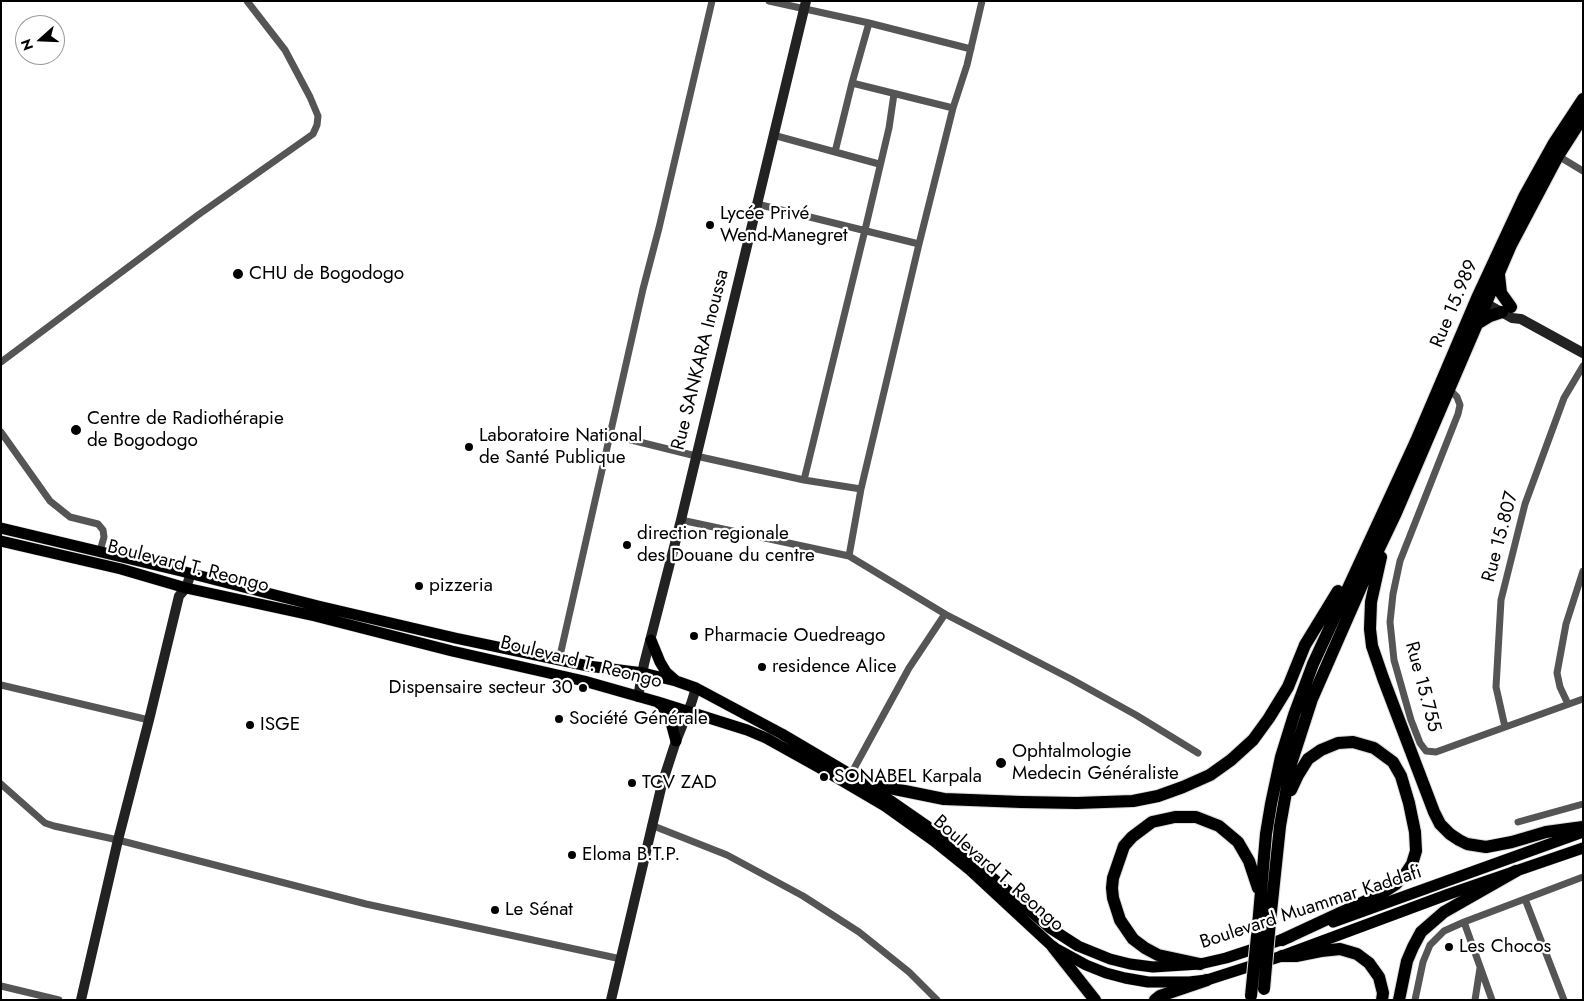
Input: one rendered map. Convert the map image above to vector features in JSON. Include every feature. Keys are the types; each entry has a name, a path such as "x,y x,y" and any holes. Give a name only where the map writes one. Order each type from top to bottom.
{"highway":[{"name":"Rue 15.989","path":"1379,535 1420,433 1483,296 1524,197 1554,153 1583,99"},
{"path":"1257,996 1258,926 1266,834 1281,757 1313,664 1379,535 1449,389 1476,324 1483,296 1499,270 1537,194 1554,153 1583,117"},
{"path":"1476,324 1506,310 1501,293 1499,270"},
{"path":"865,783 944,798 1077,803 1133,801 1158,796 1210,775 1231,760 1253,740 1288,686 1306,646 1379,535"},
{"path":"1257,996 1270,921 1280,826 1292,764 1312,699 1365,578 1379,535"},
{"path":"1379,535 1371,602 1370,628 1372,646 1386,687 1440,824 1459,840 1467,844 1486,847 1546,832 1583,827"},
{"path":"1280,826 1287,800 1298,775 1308,759 1321,750 1338,743 1353,742 1374,748 1393,762 1401,776 1409,803 1415,832 1416,852 1412,864 1406,873 1396,884 1381,894 1282,940"},
{"path":"1200,964 1158,954 1145,948 1133,939 1120,920 1113,898 1113,878 1124,846 1132,837 1152,822 1175,817 1196,817 1219,826 1238,842 1249,861 1260,899"},
{"path":"1399,1000 1407,961 1421,932 1444,912 1516,871"},
{"path":"1053,947 1095,1000"},
{"path":"1282,956 1340,950 1357,954 1369,962 1379,976 1382,984 1382,1000"},
{"path":"1155,1000 1160,996 1207,980"}],"main road":[{"name":"Boulevard T. Reongo","path":"1,528 318,606 588,666 643,672 696,688 782,734 865,783 927,826 979,866 1050,928"},
{"name":"Boulevard T. Reongo","path":"1,541 121,569 181,590 315,616 452,651 584,681 729,723 766,738 848,783 885,806 934,841 970,870 1053,947 1086,965"},
{"path":"651,640 666,672 676,681"},
{"path":"658,702 670,719 676,741"},
{"name":"Boulevard Muammar Kaddafi","path":"1050,928 1078,946 1130,964 1153,967 1200,964 1226,958 1282,940 1583,832"},
{"name":"Boulevard Muammar Kaddafi","path":"1086,965 1106,973 1148,982 1207,980 1282,956 1583,848"}],"street":[{"path":"1,362 198,215 313,134 318,116 310,98 285,50 247,1"},
{"path":"559,660 643,289 712,1"},
{"path":"769,1 805,5 971,49"},
{"path":"850,556 861,489 919,244 982,1"},
{"name":"Rue SANKARA Inoussa","path":"638,698 805,5"},
{"path":"835,152 869,23"},
{"path":"852,82 953,108"},
{"path":"804,480 865,230 894,94"},
{"path":"773,135 879,164"},
{"path":"1554,153 1583,171"},
{"path":"757,204 919,244"},
{"path":"1483,296 1506,310 1512,318 1521,319 1583,353"},
{"name":"Rue 15.807","path":"1505,727 1496,687 1501,600 1525,504 1564,398 1583,366"},
{"name":"Rue 15.755","path":"1449,389 1457,397 1460,405 1458,414 1400,561 1390,622 1394,660 1411,720 1420,743 1426,751 1436,752 1583,699"},
{"path":"1,432 50,501 70,517 98,524 103,530 104,537 100,551"},
{"path":"610,435 804,480 861,489"},
{"path":"681,520 850,556 945,614 1071,679 1136,715 1198,753"},
{"path":"1568,704 1560,687 1557,673 1566,624 1583,571"},
{"path":"81,1000 118,840 186,572"},
{"path":"851,774 909,668 945,614"},
{"path":"1,686 149,720"},
{"path":"611,1000 651,825 676,741 696,688"},
{"path":"1,784 45,823 366,904 621,959"},
{"path":"1518,822 1583,804"},
{"path":"651,825 727,855 803,896 859,932 910,972 937,1000"},
{"path":"1415,1000 1423,962 1430,945 1444,931 1583,877"},
{"path":"1525,899 1564,1000"},
{"path":"1464,922 1492,1000"},
{"path":"1475,1000 1480,967"},
{"path":"1,986 60,1000"}],"place":[{"name":"Lycée Privé Wend-Manegret","path":"710,225"},
{"name":"CHU de Bogodogo","path":"238,274"},
{"name":"Centre de Radiothérapie de Bogodogo","path":"76,430"},
{"name":"Laboratoire National de Santé Publique","path":"469,447"},
{"name":"direction regionale des Douane du centre","path":"627,545"},
{"name":"pizzeria","path":"419,586"},
{"name":"Pharmacie Ouedreago","path":"694,636"},
{"name":"residence Alice","path":"762,667"},
{"name":"Dispensaire secteur 30","path":"583,688"},
{"name":"Société Générale","path":"559,719"},
{"name":"ISGE","path":"250,725"},
{"name":"Ophtalmologie Medecin Généraliste","path":"1001,763"},
{"name":"SONABEL Karpala","path":"824,777"},
{"name":"TCV ZAD","path":"632,783"},
{"name":"Eloma B.T.P.","path":"572,855"},
{"name":"Le Sénat","path":"495,910"},
{"name":"Les Chocos","path":"1449,947"}]}
